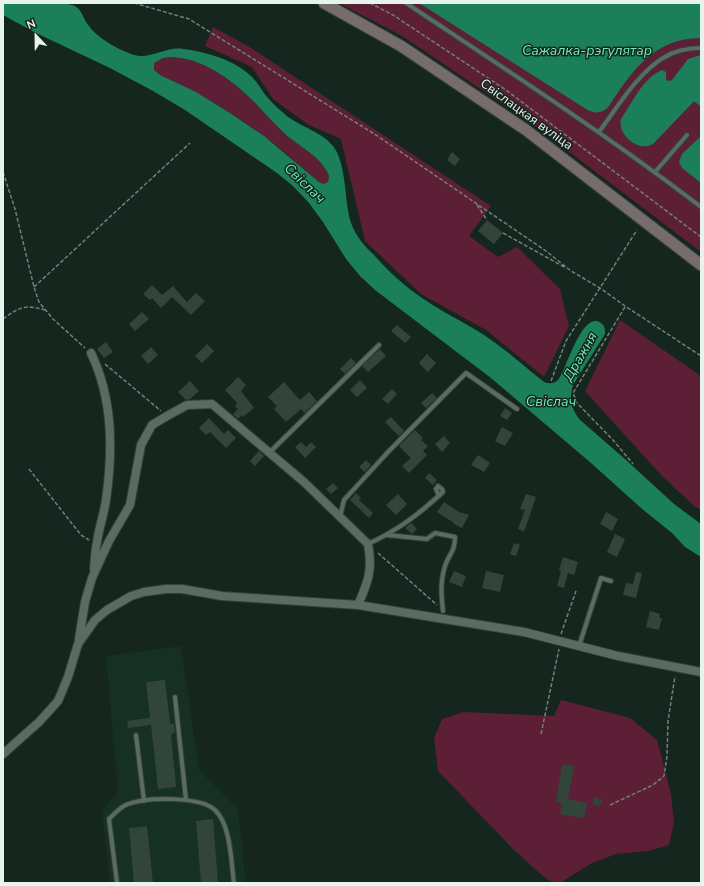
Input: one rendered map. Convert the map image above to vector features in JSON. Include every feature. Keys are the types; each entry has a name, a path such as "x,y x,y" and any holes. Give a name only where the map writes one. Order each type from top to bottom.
{"main road":[{"name":"Свіслацкая вуліца","path":"324,3 402,46 526,130 701,265"}],"street":[{"path":"91,353 104,389 111,444 106,501 97,542 92,578"},
{"path":"3,754 39,722 58,701 68,677 78,644 84,602 92,578 110,540 130,506 141,445 152,425 187,405 212,404 304,482 368,544 370,569 366,586 358,605"},
{"path":"78,644 95,620 107,610 138,594 166,589 182,589 222,596 358,605 524,632 618,656 701,672"}],"lane":[{"path":"406,3 599,132 701,207"},
{"path":"599,132 638,80 651,66 664,57 676,52 690,48 701,48"},
{"path":"655,172 687,135"},
{"path":"269,453 379,345"},
{"path":"340,517 344,500 388,452 466,373 517,409"},
{"path":"368,544 387,535 415,517 438,496"},
{"path":"387,535 427,539 435,533 455,536 455,546 446,563 442,577 440,592 443,611"},
{"path":"578,646 601,578 611,581"},
{"path":"174,697 186,800"},
{"path":"136,735 144,801"},
{"path":"117,883 109,819 117,811 128,804 153,800 181,799 215,809 221,818 227,831 234,883"}],"path":[{"path":"134,3 189,20 376,135 546,251 571,271"},
{"path":"370,3 393,15 506,90 701,237"},
{"path":"3,172 34,287 190,143"},
{"path":"476,203 487,220"},
{"path":"550,381 566,341 637,230"},
{"path":"503,233 600,288 701,356"},
{"path":"3,320 18,308 32,306 45,310"},
{"path":"625,306 573,393 577,403 613,440 633,464"},
{"path":"29,469 81,535 88,540 97,542"},
{"path":"368,544 443,611"},
{"path":"541,734 559,641 576,591"},
{"path":"610,805 653,785 664,776 667,756 668,721 677,668"}],"shaded area":[{"path":"339,3 701,3 701,252 531,123 402,36"},
{"path":"213,27 248,46 491,206 469,236 498,257 517,247 560,289 569,326 544,377 486,330 421,294 365,241 341,139 309,125 273,99 252,67 205,46"},
{"path":"163,58 182,58 203,65 232,82 283,132 321,162 329,176 328,182 323,184 319,182 272,142 227,111 201,95 160,75 153,70 154,63"},
{"path":"620,320 701,376 701,510 694,506 661,475 585,391"},
{"path":"181,646 199,770 238,809 246,883 110,883 102,811 118,792 106,656"},
{"path":"561,700 630,718 657,740 671,794 674,822 669,845 649,851 616,854 592,863 560,883 550,881 543,876 514,850 438,771 434,738 442,719 463,712 554,716"}],"water":[{"name":"Свіслач","path":"51,2 69,4 78,8 87,23 98,35 110,44 134,55 152,55 170,49 192,50 229,61 245,71 254,79 269,100 288,117 324,137 333,146 341,163 349,214 353,228 364,244 385,267 415,293 437,308 484,335 544,382 551,383 558,380 575,343 587,325 594,321 601,323 605,334 573,385 571,399 574,411 579,419 674,504 701,524 701,557 685,547 672,533 491,378 375,290 360,276 346,259 323,222 309,203 293,186 277,173 185,110 153,91 3,15 3,3","holes":["163,58 182,58 203,65 232,82 283,132 321,162 329,176 328,182 323,184 319,182 264,136 230,113 196,92 160,75 154,70 154,63"]},
{"name":"Сажалка-рэгулятар","path":"419,3 701,3 701,38 684,39 657,50 636,69 604,111 592,112"},
{"path":"701,55 701,94 653,144 641,146 635,144 625,136 622,130 621,119 649,79 662,70 666,72 666,80 670,81 688,59"},
{"path":"701,136 701,183 682,168 679,162 682,154"}],"building":[{"path":"452,152 460,159 455,166 447,160"},
{"path":"487,220 503,233 494,244 478,231"},
{"path":"152,285 162,295 173,286 187,302 196,293 205,301 191,315 172,297 161,308 152,298 150,300 143,294"},
{"path":"142,312 149,319 135,331 129,324"},
{"path":"397,325 411,337 405,343 391,331"},
{"path":"106,342 113,352 104,358 97,349"},
{"path":"207,344 214,351 202,363 195,356"},
{"path":"151,347 158,355 148,364 141,356"},
{"path":"380,349 386,356 368,372 362,366"},
{"path":"427,354 436,363 428,372 419,363"},
{"path":"351,358 356,363 345,374 340,369"},
{"path":"238,377 246,385 241,391 254,408 238,419 233,414 238,409 235,406 237,403 225,390"},
{"path":"360,380 367,388 357,397 350,390"},
{"path":"190,381 199,391 190,399 186,400 178,392"},
{"path":"284,382 300,400 309,392 317,401 305,413 301,409 286,422 274,409 277,406 268,397"},
{"path":"392,389 397,394 388,404 382,399"},
{"path":"432,393 437,398 426,408 421,403"},
{"path":"505,408 512,413 507,420 500,416"},
{"path":"391,417 404,431 399,436 385,422"},
{"path":"209,418 224,434 228,430 236,438 226,448 210,432 206,435 199,428"},
{"path":"502,427 513,433 505,446 495,441"},
{"path":"415,430 423,438 421,440 428,446 423,451 427,455 409,473 402,466 411,458 399,446"},
{"path":"444,436 450,443 442,452 435,444"},
{"path":"301,442 306,447 311,442 316,447 305,458 295,447"},
{"path":"259,451 264,456 255,466 250,461"},
{"path":"478,455 490,463 484,472 471,465"},
{"path":"366,460 371,465 365,472 359,467"},
{"path":"429,473 437,480 433,485 425,478"},
{"path":"333,483 338,488 331,494 326,489"},
{"path":"356,493 361,498 359,500 373,513 369,518 350,500"},
{"path":"398,494 407,504 396,515 386,505"},
{"path":"526,494 536,497 524,532 518,529 525,510 520,509"},
{"path":"444,502 459,512 469,515 462,528 437,512"},
{"path":"606,512 618,519 612,531 600,524"},
{"path":"411,523 417,529 412,534 405,528"},
{"path":"615,534 625,539 617,557 607,552"},
{"path":"514,543 520,545 516,556 510,554"},
{"path":"563,557 578,562 574,575 568,573 564,588 557,586 561,571 559,570"},
{"path":"454,571 466,576 462,587 449,582"},
{"path":"486,571 504,575 500,592 482,588"},
{"path":"636,572 642,573 636,598 623,595 626,583 633,584"},
{"path":"650,611 660,614 659,618 662,618 659,630 646,627"},
{"path":"165,680 170,724 174,724 175,733 171,734 176,787 158,789 151,725 128,728 127,721 150,718 146,682"},
{"path":"562,764 574,766 568,799 587,803 584,818 560,814 562,803 556,802"},
{"path":"595,797 602,800 600,806 592,804"},
{"path":"213,819 218,883 201,883 196,821"},
{"path":"147,826 153,883 134,883 129,828"}],"waterway":[{"path":"697,98 701,101"}],"water label":[{"name":"Дражня","path":"581,357"}]}
